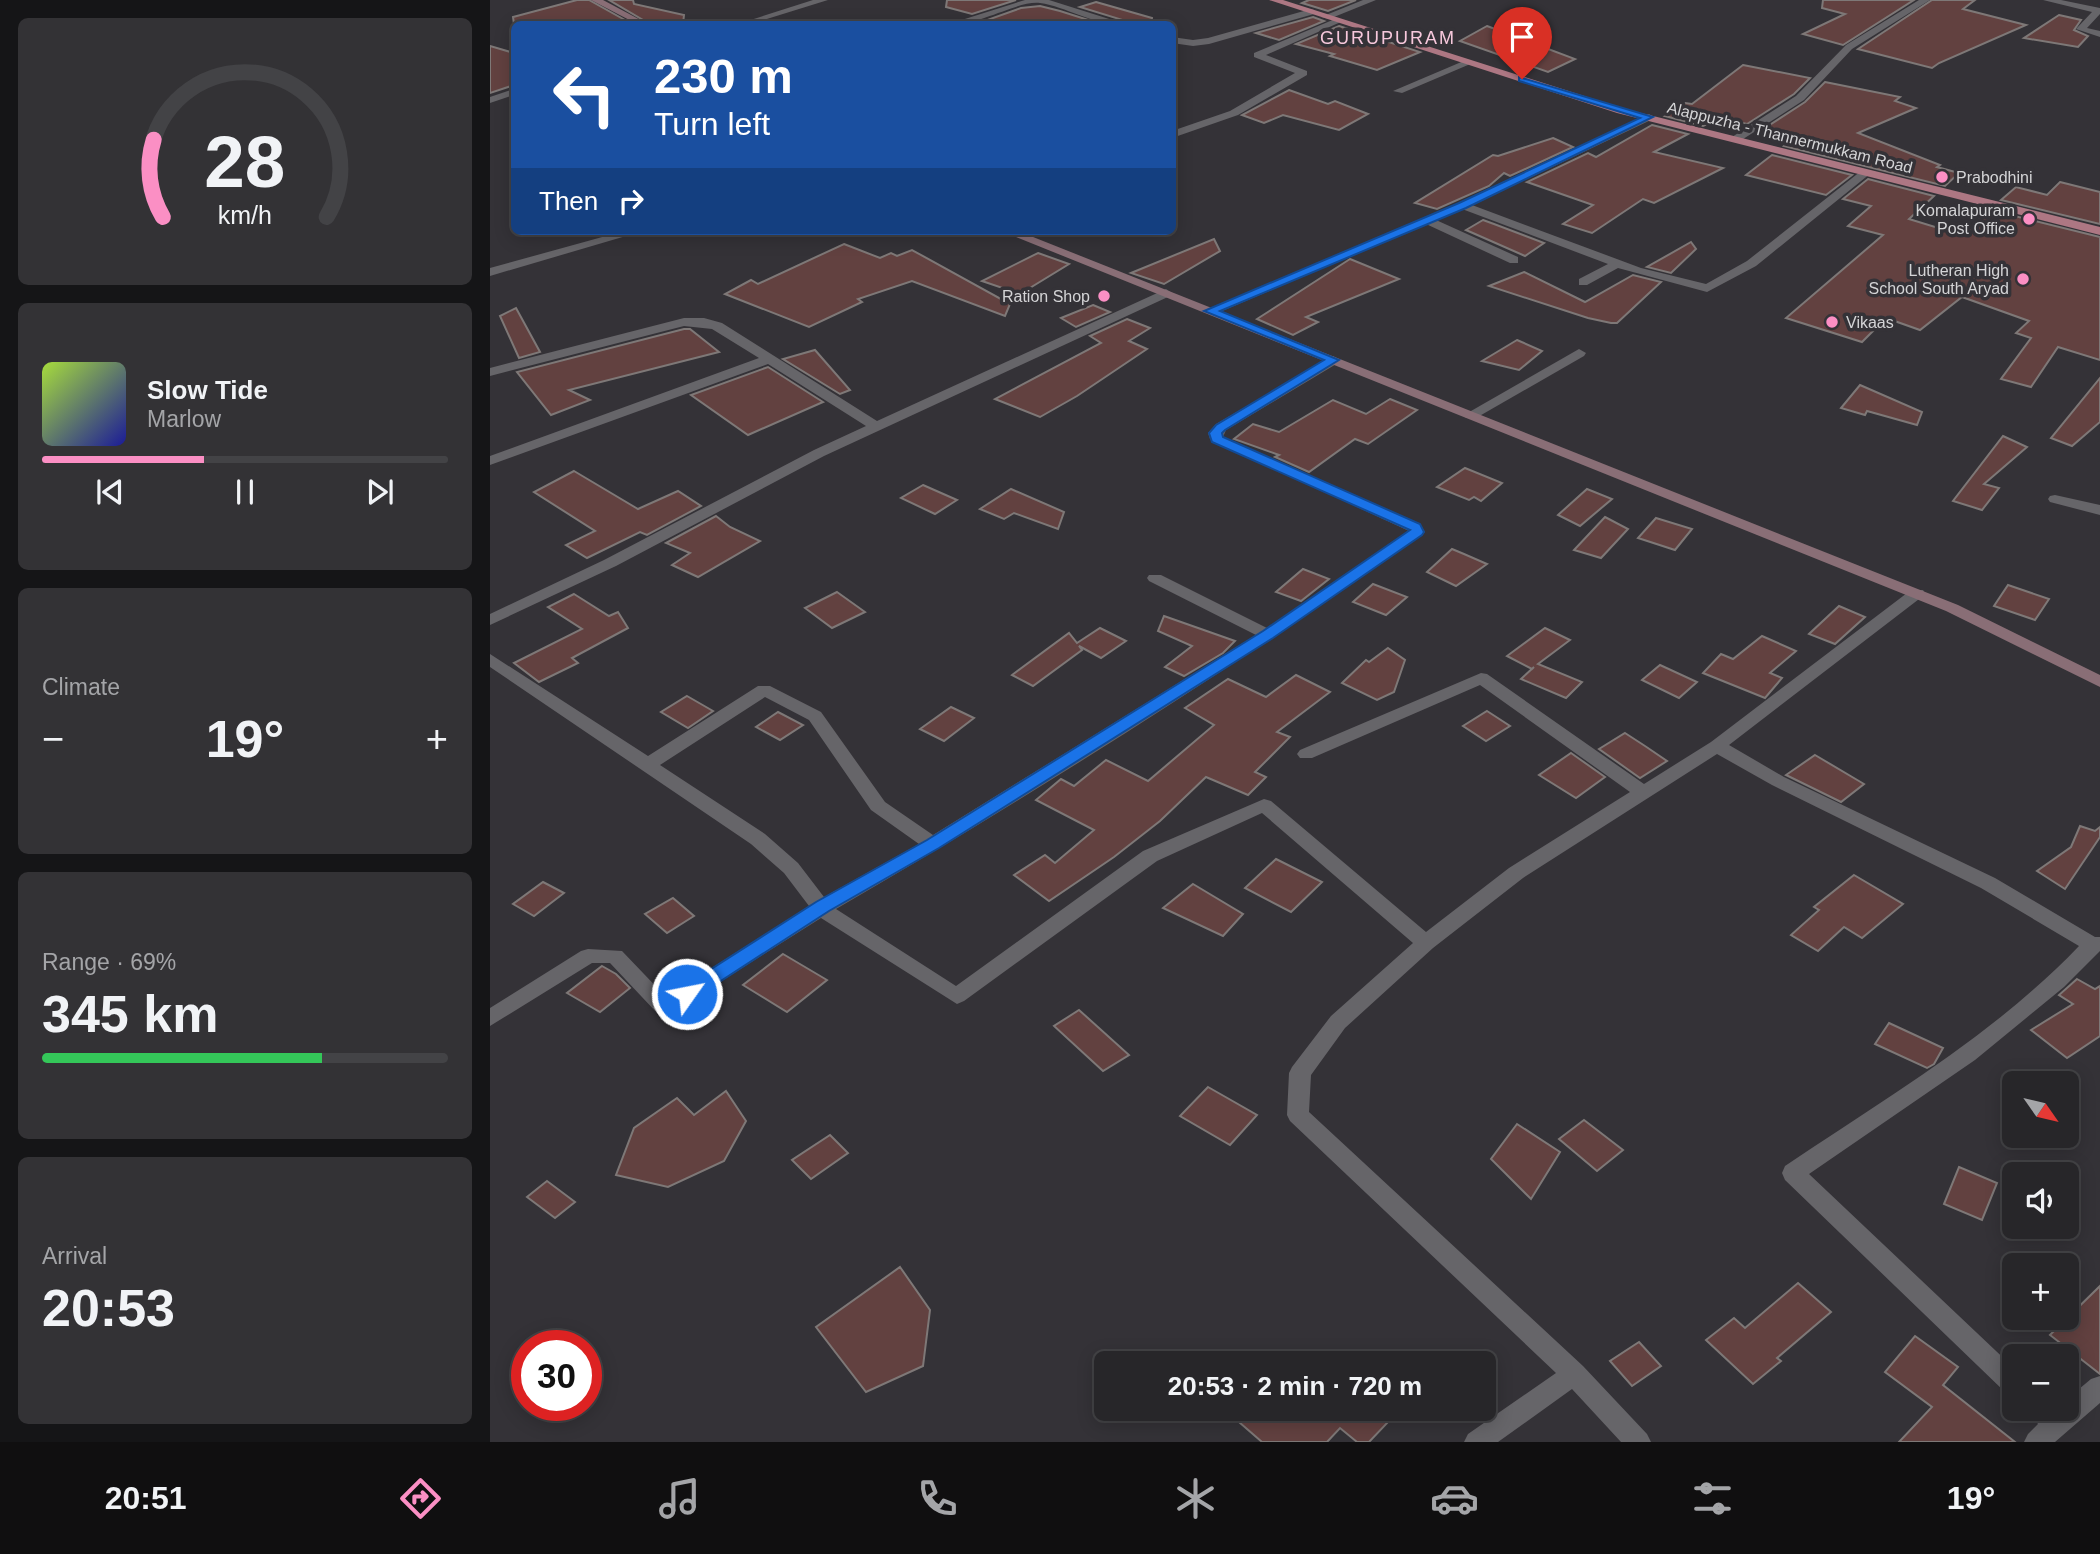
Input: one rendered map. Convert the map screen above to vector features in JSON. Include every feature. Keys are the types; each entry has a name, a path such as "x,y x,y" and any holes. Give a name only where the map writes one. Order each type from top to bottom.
{"main road":[{"path":"596,0 637,21"},
{"name":"Alappuzha - Thannermukkam Road","path":"1274,0 1621,111 2098,229"},
{"path":"1017,235 1917,593 2100,682"}],"street":[{"path":"753,21 823,0"},
{"path":"964,21 1037,0 1110,21"},
{"path":"1326,17 1371,0"},
{"path":"1736,139 1800,98 1849,47 1925,0"},
{"path":"2048,0 2099,11"},
{"path":"2099,11 2081,29 2100,34"},
{"path":"1176,41 1193,43 1209,41 1311,12"},
{"path":"1176,134 1234,113 1303,73 1257,55 1338,21"},
{"path":"1398,90 1470,62"},
{"path":"490,100 511,93"},
{"path":"1210,311 1462,205 1648,117"},
{"path":"1462,205 1617,264 1707,288 1741,271 1794,232 1818,208 1865,173"},
{"path":"1426,220 1514,260"},
{"path":"490,272 623,235"},
{"path":"1583,282 1617,264"},
{"path":"490,620 610,563 875,426 1166,293"},
{"path":"490,372 684,322 712,323 875,426"},
{"path":"1471,415 1579,353"},
{"path":"490,461 769,359"},
{"path":"490,1018 588,956 615,956 664,1008 822,907 933,844 1268,635 1418,532 1415,527 1217,439 1215,433 1221,427 1333,360"},
{"path":"2055,499 2100,510"},
{"path":"1155,578 1268,635"},
{"path":"1638,1442 1574,1374 1298,1115 1300,1073 1338,1022 1426,943 1516,873 1717,746 1917,593"},
{"path":"490,659 758,839 791,868 809,894 834,918 957,996 1150,856 1264,805 1426,943"},
{"path":"1306,754 1481,678 1644,793"},
{"path":"647,765 764,690 815,716 878,806 933,844"},
{"path":"1717,746 1778,781 1988,883 2096,944 2057,982 1967,1055 1793,1173 2002,1373"},
{"path":"1477,1442 1574,1374"},
{"path":"2079,1399 2100,1387"},
{"path":"2037,1442 2046,1421"}],"building":[{"path":"577,0 589,0 627,21 514,21 513,17"},
{"path":"609,0 633,0 634,4 684,15 683,21 645,21"},
{"path":"947,0 1016,0 972,14 946,7"},
{"path":"1309,0 1356,0 1328,11 1302,3"},
{"path":"1823,0 1914,0 1843,45 1803,34 1845,14 1822,8"},
{"path":"1932,0 1975,0 1963,9 2026,25 1932,68 1858,49"},
{"path":"1096,2 1152,18 1152,21 1126,21 1080,7"},
{"path":"1040,6 1092,21 990,19 1021,8"},
{"path":"2059,15 2081,20 2074,30 2088,36 2078,47 2024,38"},
{"path":"1313,17 1324,21 1279,40 1256,33"},
{"path":"1339,26 1420,52 1377,70 1296,44"},
{"path":"1487,26 1575,59 1548,72 1460,41"},
{"path":"490,46 511,52 511,86 490,93"},
{"path":"1743,65 1810,78 1794,94 1747,124 1722,118 1703,126 1665,116 1685,103 1692,104"},
{"path":"1825,82 1900,97 1895,101 1916,108 1858,133 1940,165 1937,167 1959,173 1945,186 1784,146 1796,136 1765,128 1805,102"},
{"path":"1289,90 1328,104 1335,101 1368,114 1339,130 1283,115 1264,123 1242,115"},
{"path":"1652,125 1688,134 1654,152 1723,168 1654,203 1643,199 1592,233 1563,224 1593,205 1527,182 1588,153 1596,157"},
{"path":"1553,138 1573,147 1510,176 1504,173 1489,186 1437,209 1415,203 1493,155 1498,156"},
{"path":"1772,155 1852,175 1826,195 1746,175"},
{"path":"1868,179 1934,196 1909,219 1961,235 1990,210 2100,237 2100,360 2058,347 2031,387 2001,379 2031,338 2016,333 2029,321 1962,297 1920,330 1886,318 1862,342 1786,318 1883,235 1848,226 1871,206 1843,199"},
{"path":"2060,182 2100,192 2100,224 2001,200 2016,187 2047,195"},
{"path":"1483,220 1544,243 1525,256 1466,230"},
{"path":"1214,239 1220,251 1164,284 1131,273"},
{"path":"1691,242 1696,249 1671,273 1647,267"},
{"path":"844,244 880,258 891,253 897,256 912,250 1010,304 1005,316 912,281 858,299 862,302 809,327 725,294 751,280 758,284"},
{"path":"1038,253 1069,264 1020,294 982,281"},
{"path":"1350,259 1399,279 1306,317 1318,322 1293,335 1257,319"},
{"path":"1524,272 1585,302 1633,275 1661,282 1617,323 1611,323 1489,286"},
{"path":"1093,305 1110,312 1076,327 1061,318"},
{"path":"516,308 540,352 519,358 500,316"},
{"path":"1127,319 1150,328 1129,341 1147,349 1077,396 1040,417 995,399 1101,343 1090,336"},
{"path":"690,329 719,352 569,390 590,400 551,415 517,372"},
{"path":"1517,340 1542,351 1519,370 1482,361"},
{"path":"815,350 850,390 840,394 783,359"},
{"path":"768,367 823,402 748,435 691,395"},
{"path":"2100,378 2100,422 2072,446 2051,438"},
{"path":"1860,385 1922,412 1917,425 1867,411 1865,415 1841,408"},
{"path":"1390,399 1417,410 1368,444 1355,439 1309,472 1275,457 1279,455 1234,439 1253,424 1279,432 1333,400 1366,414"},
{"path":"2003,436 2027,447 1984,484 1999,488 1982,510 1953,501"},
{"path":"1465,468 1502,483 1481,501 1474,497 1469,500 1437,487"},
{"path":"574,471 638,509 678,491 701,506 647,535 640,532 587,558 566,545 595,531 534,492"},
{"path":"923,485 957,500 935,514 901,498"},
{"path":"1011,489 1064,512 1058,529 1014,513 1004,519 980,509"},
{"path":"1587,489 1612,499 1580,526 1558,515"},
{"path":"716,516 730,527 760,541 698,577 672,565 690,553 666,543"},
{"path":"1605,517 1628,529 1601,558 1574,550"},
{"path":"1656,518 1692,529 1675,550 1638,538"},
{"path":"1452,549 1487,564 1456,586 1427,572"},
{"path":"1303,569 1329,579 1301,601 1276,592"},
{"path":"1373,584 1407,597 1386,615 1353,602"},
{"path":"2008,585 2049,599 2035,620 1994,606"},
{"path":"837,592 865,612 832,628 805,608"},
{"path":"574,594 609,616 618,612 628,628 572,658 578,663 539,682 514,663 582,629 548,607"},
{"path":"1839,606 1865,617 1835,644 1809,634"},
{"path":"1164,616 1235,641 1223,653 1184,676 1165,667 1192,646 1158,631"},
{"path":"1100,628 1126,641 1101,658 1079,646 1082,650 1033,686 1012,675 1069,633 1077,643"},
{"path":"1545,628 1570,640 1538,664 1582,682 1566,698 1521,679 1532,669 1507,656"},
{"path":"1762,636 1796,651 1770,673 1782,678 1765,698 1703,673 1721,654 1733,659"},
{"path":"1388,648 1405,660 1394,692 1377,700 1342,683 1366,660 1369,662"},
{"path":"1660,665 1697,682 1679,698 1642,680"},
{"path":"1296,675 1330,692 1277,732 1290,737 1255,772 1266,777 1248,795 1206,777 1160,821 1114,857 1049,901 1014,875 1045,855 1055,863 1094,830 1036,800 1061,779 1074,786 1106,760 1148,781 1214,725 1185,708 1228,679 1266,697"},
{"path":"687,696 713,711 688,728 661,712"},
{"path":"951,707 974,718 944,741 920,729"},
{"path":"1487,711 1510,726 1486,741 1463,726"},
{"path":"778,712 803,725 780,740 756,727"},
{"path":"1625,733 1667,761 1640,778 1599,749"},
{"path":"1571,753 1605,777 1576,798 1539,775"},
{"path":"1815,755 1864,784 1841,802 1786,775"},
{"path":"2080,826 2095,831 2100,827 2100,837 2065,889 2037,871 2071,847"},
{"path":"1276,859 1322,882 1291,912 1245,888"},
{"path":"1854,875 1903,904 1862,938 1844,927 1818,951 1791,935 1819,910 1814,907"},
{"path":"543,882 564,893 534,916 513,904"},
{"path":"1193,884 1243,914 1223,936 1163,908"},
{"path":"673,898 694,916 667,933 645,914"},
{"path":"783,954 827,980 787,1012 743,985"},
{"path":"602,966 616,974 630,988 600,1012 567,993"},
{"path":"2077,979 2095,989 2100,986 2100,1036 2067,1058 2031,1030 2073,1004 2059,995"},
{"path":"1079,1010 1129,1055 1103,1071 1054,1026"},
{"path":"1889,1023 1943,1048 1934,1064 1927,1068 1875,1044"},
{"path":"1208,1087 1257,1115 1230,1145 1180,1116"},
{"path":"726,1091 746,1121 724,1161 668,1187 616,1175 634,1128 677,1098 694,1115"},
{"path":"1584,1120 1623,1150 1597,1171 1559,1139"},
{"path":"1517,1124 1560,1152 1531,1199 1491,1159"},
{"path":"830,1135 848,1153 811,1179 792,1160"},
{"path":"1959,1167 1997,1183 1982,1220 1944,1204"},
{"path":"547,1181 575,1202 555,1218 527,1197"},
{"path":"900,1267 930,1310 923,1366 866,1392 816,1327"},
{"path":"1798,1283 1831,1312 1777,1358 1781,1361 1753,1384 1706,1340 1734,1318 1745,1328"},
{"path":"2100,1286 2100,1374 2079,1358 2079,1344 2062,1344 2050,1335 2055,1330 2079,1330 2079,1307"},
{"path":"1915,1336 1958,1367 1943,1385 2015,1442 1899,1442 1932,1407 1885,1372"},
{"path":"1639,1342 1661,1366 1632,1386 1610,1361"},
{"path":"1238,1421 1389,1421 1369,1442 1357,1442 1340,1428 1327,1442 1262,1442"}],"place":[{"name":"Prabodhini","path":"1942,177"},
{"name":"Komalapuram Post Office","path":"2029,219"},
{"name":"Lutheran High School South Aryad","path":"2023,279"},
{"name":"Ration Shop","path":"1104,296"},
{"name":"Vikaas","path":"1832,322"}],"district":[{"name":"GURUPURAM","path":"1388,38"}],"route":[{"path":"687,994 822,907 933,844 1268,635 1418,532 1415,527 1217,439 1215,433 1221,427 1333,360 1210,311 1462,205 1648,117 1522,79"}]}
